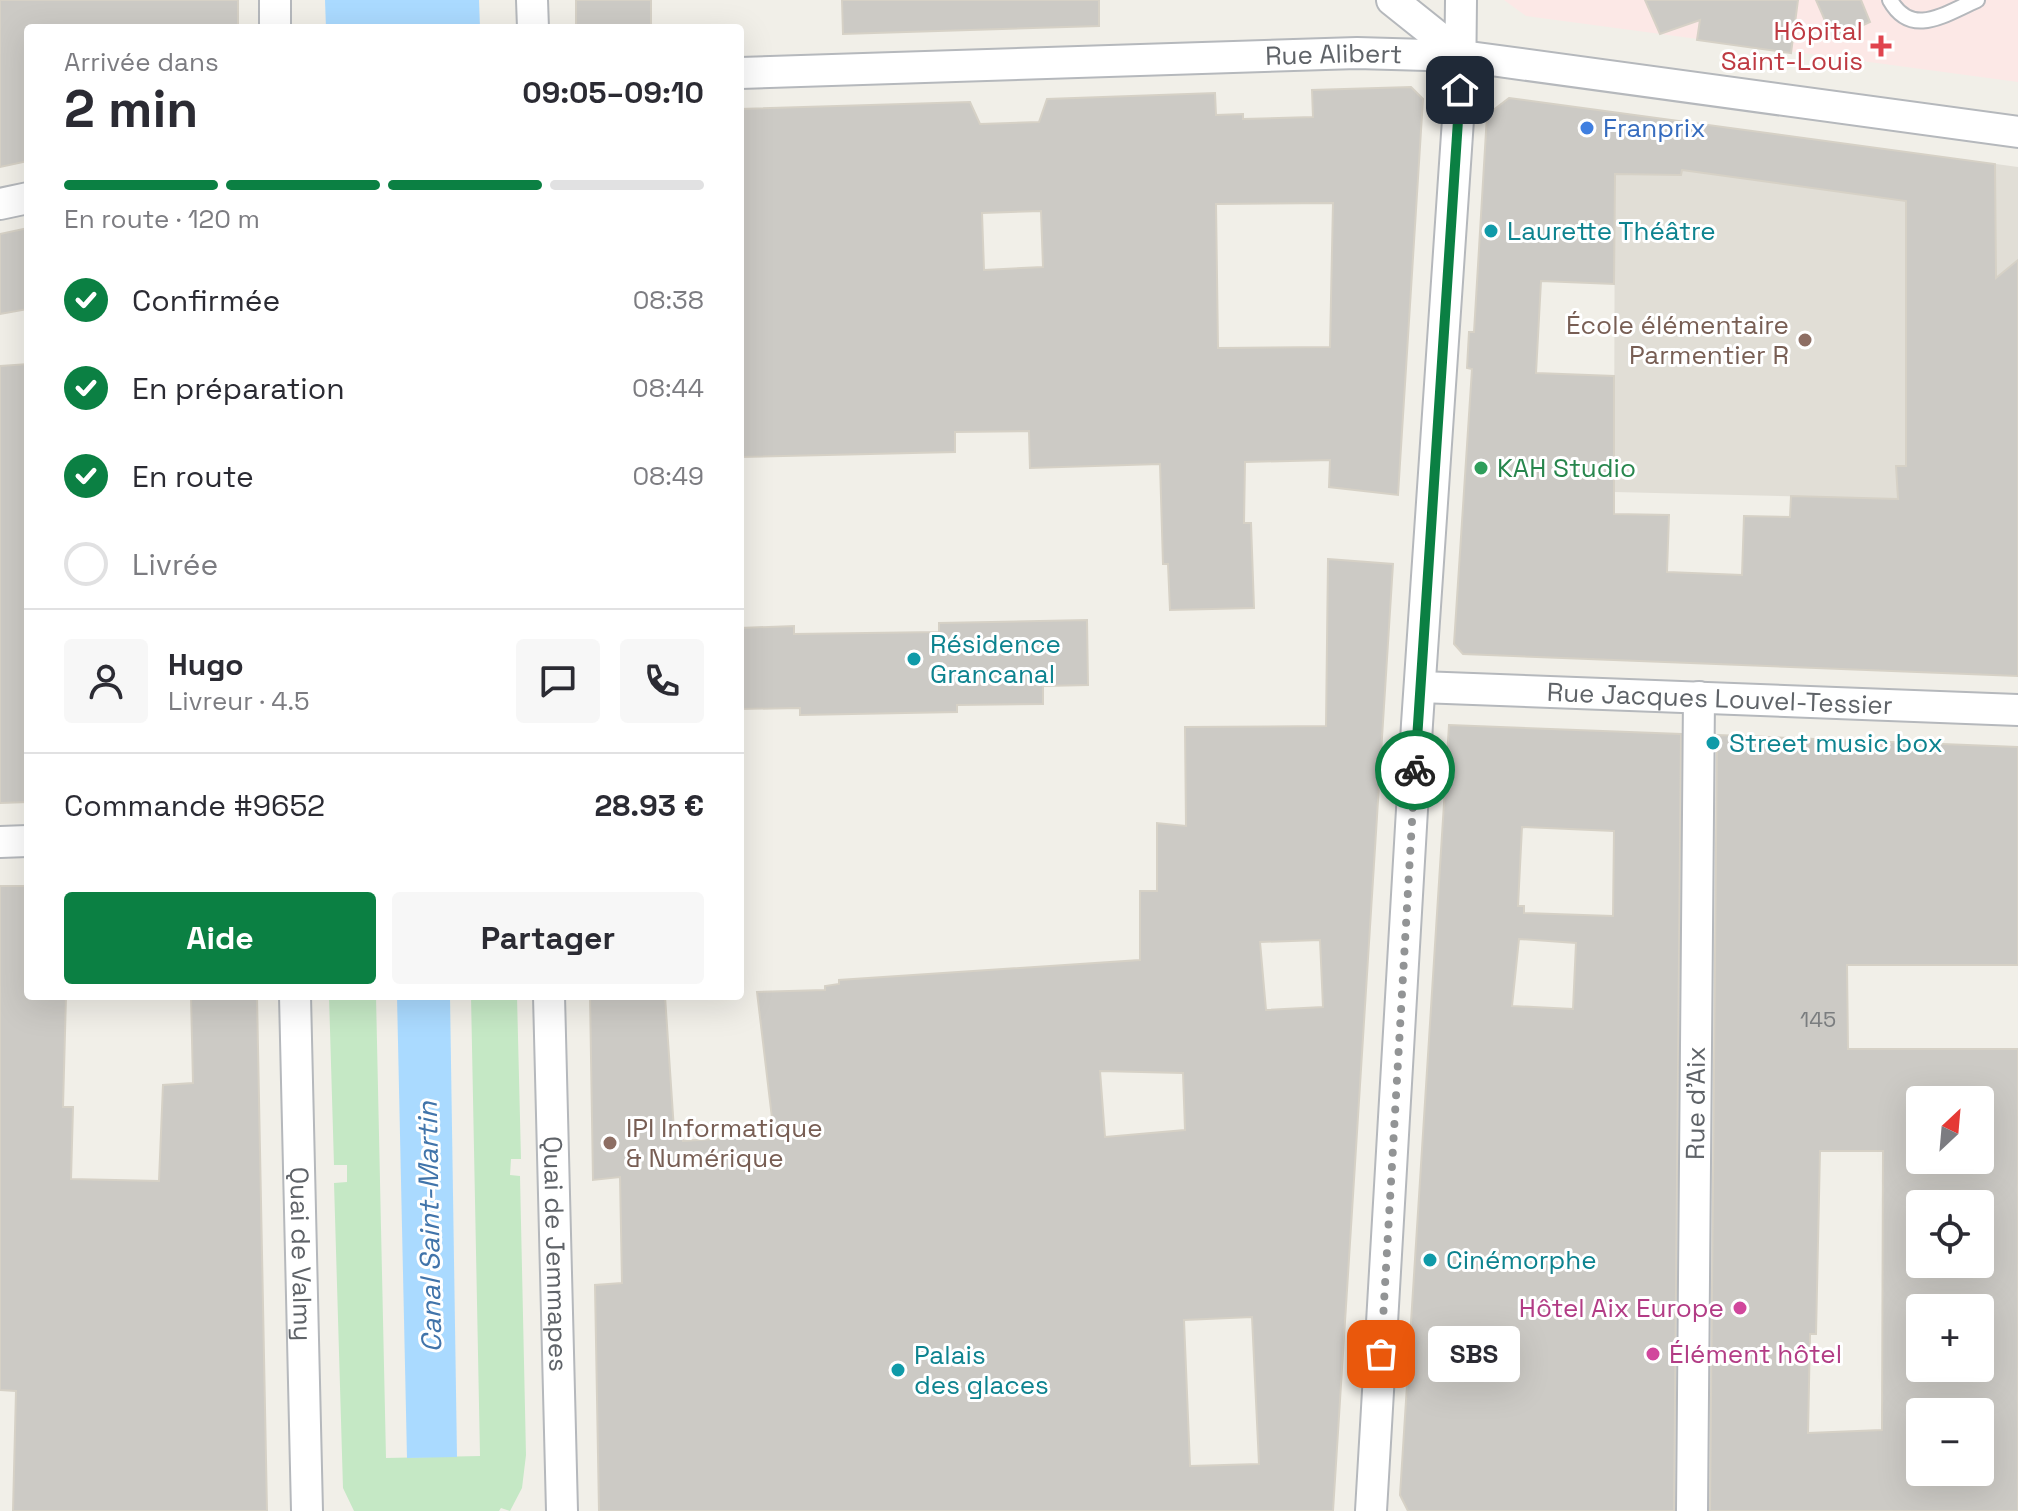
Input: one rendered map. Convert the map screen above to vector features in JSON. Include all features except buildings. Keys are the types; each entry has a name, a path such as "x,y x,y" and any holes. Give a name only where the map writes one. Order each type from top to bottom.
{"street":[{"path":"275,0 275,24"},
{"path":"532,0 533,24"},
{"path":"1392,0 1462,56"},
{"path":"1371,1511 1420,687 1462,56 1461,0"},
{"name":"Rue Alibert","path":"744,73 1357,53 1462,56 2018,132"},
{"path":"0,204 24,199"},
{"name":"Rue Jacques Louvel-Tessier","path":"1420,687 2018,710"},
{"name":"Rue d'Aix","path":"1692,1511 1699,697"},
{"path":"0,842 24,841"},
{"name":"Quai de Valmy","path":"295,1000 307,1511"},
{"name":"Quai de Jemmapes","path":"549,1000 562,1511"}],"lane":[{"path":"1890,0 1902,16 1913,21 1928,21 1977,0"}],"shaded area":[{"name":"Hôpital Saint-Louis","path":"1504,0 2018,0 2018,82 1526,16"},
{"path":"1615,112 2018,167 2018,260 2012,265 1992,501 1614,492"}],"green space":[{"path":"329,1000 376,1000 386,1458 480,1456 471,1000 517,1000 521,1159 511,1159 510,1175 520,1176 526,1455 522,1488 510,1511 501,1508 499,1511 354,1511 343,1488 334,1183 347,1182 347,1165 334,1165"}],"water":[{"path":"325,0 479,0 480,24 326,24"},
{"name":"Canal Saint-Martin","path":"397,1000 450,1000 457,1457 407,1458"}],"way so far":[{"path":"1381,1354 1415,770"}],"place":[{"name":"Hôpital Saint-Louis","path":"1881,46"},
{"name":"Franprix","path":"1587,128"},
{"name":"Laurette Théâtre","path":"1491,231"},
{"name":"École élémentaire Parmentier R","path":"1805,340"},
{"name":"KAH Studio","path":"1481,468"},
{"name":"Résidence Grancanal","path":"914,659"},
{"name":"Street music box","path":"1713,743"},
{"name":"IPI Informatique & Numérique","path":"610,1143"},
{"name":"Cinémorphe","path":"1430,1260"},
{"name":"Hôtel Aix Europe","path":"1740,1308"},
{"name":"SBS","path":"1381,1354"},
{"name":"Élément hôtel","path":"1653,1354"},
{"name":"Palais des glaces","path":"898,1370"}],"route":[{"path":"1415,770 1460,90"}]}
